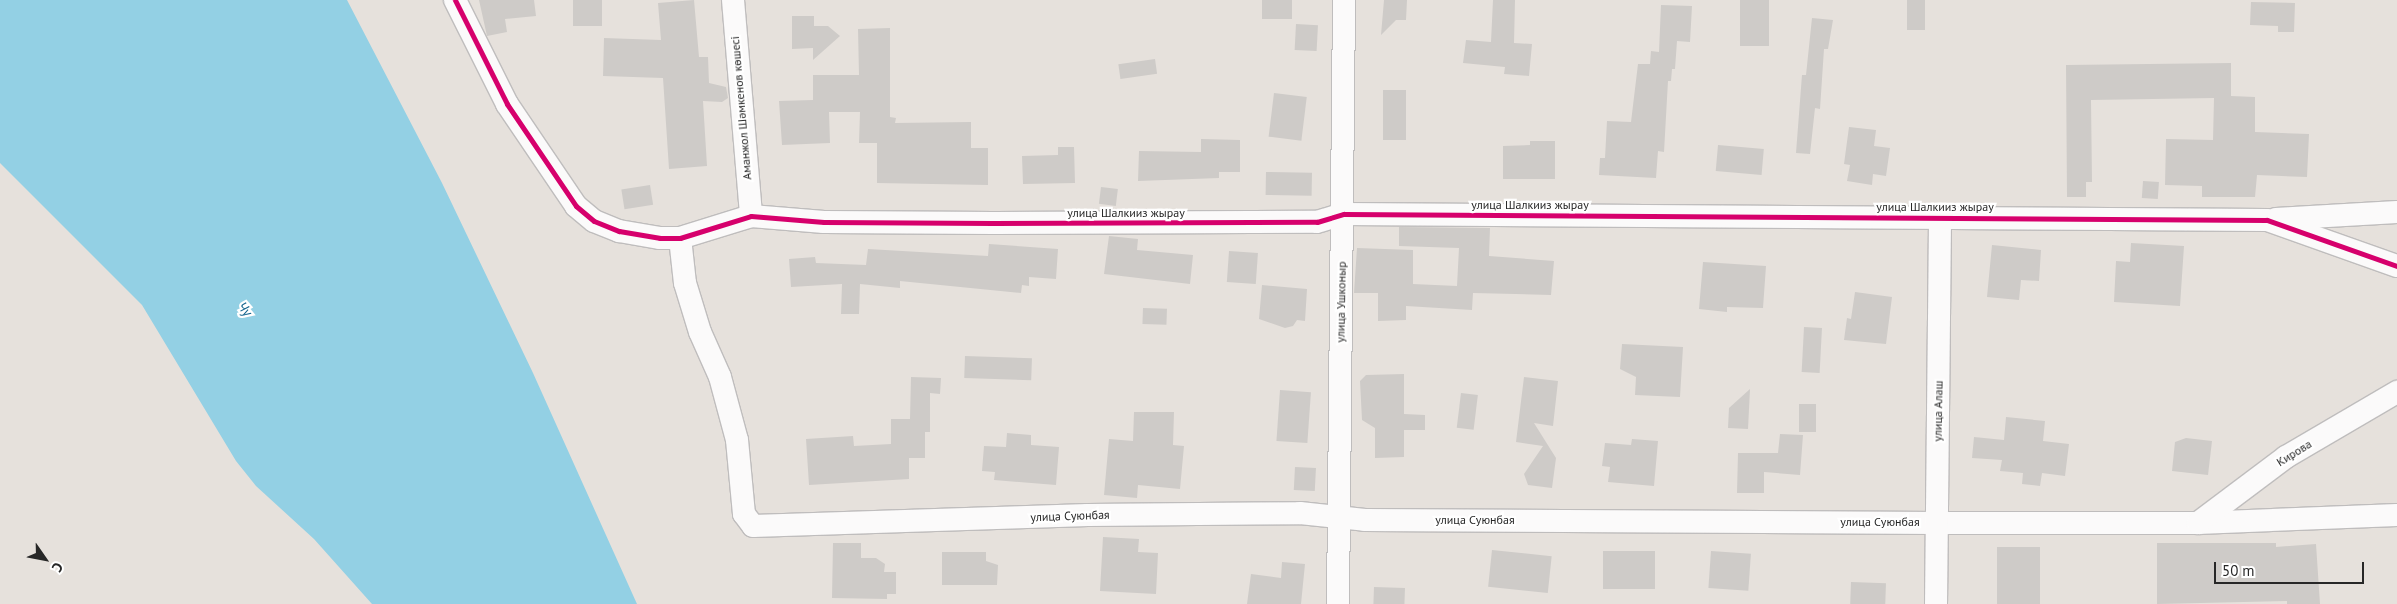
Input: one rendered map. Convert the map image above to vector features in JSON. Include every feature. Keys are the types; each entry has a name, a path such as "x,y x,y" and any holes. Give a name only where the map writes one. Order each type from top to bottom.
{"street":[{"path":"454,0 507,104 576,206 594,221 619,231 670,238"},
{"name":"Аманжол Шәмкенов көшесі","path":"733,0 751,216"},
{"name":"улица Ушконыр","path":"1338,604 1340,267 1344,214 1344,0"},
{"path":"2268,220 2397,212"},
{"name":"улица Шалкииз жырау","path":"670,238 751,216 824,222 1307,222 1344,214 2268,220 2397,266"},
{"name":"улица Алаш","path":"1936,604 1940,217"},
{"name":"улица Суюнбая","path":"670,238 700,332 720,377 737,440 744,514 752,526 1088,515 1300,513 1339,518 1937,523 2198,523 2397,515"},
{"name":"Кирова","path":"2198,523 2286,457 2397,392"}],"water":[{"name":"Чу","path":"0,0 347,0 442,183 533,373 637,604 372,604 314,539 256,486 236,461 142,305 0,163"}],"building":[{"path":"479,0 534,0 536,16 505,19 507,32 487,36"},
{"path":"573,0 602,0 602,26 573,26"},
{"path":"694,0 699,57 708,57 709,83 726,87 728,98 722,102 703,101 707,166 669,169 663,78 603,76 604,38 661,40 658,3"},
{"path":"1262,0 1292,0 1292,19 1262,19"},
{"path":"1384,0 1407,0 1406,20 1396,20 1381,35"},
{"path":"1493,0 1515,0 1514,43 1532,44 1529,76 1504,74 1505,67 1463,63 1466,40 1491,42"},
{"path":"1740,0 1769,0 1769,46 1740,46"},
{"path":"1907,0 1925,0 1925,30 1907,30"},
{"path":"2251,2 2295,3 2294,32 2278,32 2278,26 2250,25"},
{"path":"1661,5 1692,6 1690,42 1677,41 1675,69 1672,69 1671,81 1668,81 1664,152 1658,151 1656,178 1599,175 1600,158 1605,158 1607,121 1631,122 1638,64 1650,64 1651,51 1659,52"},
{"path":"792,16 814,16 814,26 828,26 840,36 813,60 813,48 792,49"},
{"path":"1812,18 1833,20 1828,49 1824,49 1820,109 1815,108 1810,154 1796,153 1802,75 1806,75"},
{"path":"1296,24 1318,25 1317,51 1295,50"},
{"path":"890,28 890,117 896,118 895,123 971,122 971,148 988,148 988,185 877,183 877,143 859,143 860,112 829,112 830,143 782,145 779,101 813,100 813,75 859,75 858,29"},
{"path":"1155,59 1157,74 1120,79 1118,64"},
{"path":"2231,63 2231,96 2255,97 2255,132 2309,134 2307,177 2257,175 2255,197 2202,197 2202,186 2165,185 2166,139 2213,140 2214,98 2091,100 2092,182 2086,182 2086,197 2067,197 2066,65"},
{"path":"1383,90 1406,90 1406,140 1383,140"},
{"path":"1274,93 1307,97 1301,141 1269,137"},
{"path":"1849,127 1876,130 1874,146 1890,148 1886,176 1873,174 1872,185 1847,181 1850,165 1844,164"},
{"path":"1201,139 1240,140 1240,172 1219,172 1219,178 1138,181 1139,151 1201,152"},
{"path":"1530,141 1555,141 1555,179 1503,179 1503,146 1530,145"},
{"path":"1718,145 1764,149 1762,175 1716,171"},
{"path":"1058,147 1074,147 1075,183 1023,184 1022,156 1058,155"},
{"path":"1266,172 1312,173 1312,196 1266,195"},
{"path":"2143,181 2159,182 2158,199 2142,198"},
{"path":"650,185 653,205 624,209 621,190"},
{"path":"1101,187 1118,189 1116,206 1099,204"},
{"path":"1399,227 1490,228 1489,256 1554,261 1551,295 1473,293 1472,310 1406,306 1406,320 1378,321 1378,293 1354,293 1357,248 1413,250 1413,284 1457,286 1459,248 1399,246"},
{"path":"1109,236 1138,239 1137,250 1193,255 1190,284 1104,274"},
{"path":"2131,243 2184,246 2180,306 2114,302 2116,261 2130,262"},
{"path":"989,244 1058,249 1056,279 1029,277 1029,286 1022,285 1021,293 900,281 900,288 860,284 859,314 841,314 842,284 791,287 789,259 815,257 816,263 866,265 868,249 988,256"},
{"path":"1992,245 2041,250 2039,281 2021,280 2019,300 1987,297"},
{"path":"1229,251 1258,253 1256,284 1227,282"},
{"path":"1703,262 1766,266 1763,308 1727,307 1727,312 1699,309"},
{"path":"1262,285 1307,289 1305,321 1297,320 1293,326 1285,328 1259,319"},
{"path":"1855,292 1892,297 1886,344 1844,340 1847,318 1851,319"},
{"path":"1143,308 1167,309 1166,325 1142,324"},
{"path":"1804,327 1822,328 1820,373 1802,372"},
{"path":"1622,344 1683,347 1680,397 1635,395 1636,377 1620,369"},
{"path":"965,356 1032,358 1031,380 964,378"},
{"path":"1404,374 1404,414 1425,415 1425,430 1404,430 1404,457 1375,458 1375,428 1362,420 1360,381 1366,375"},
{"path":"911,377 941,378 940,394 930,393 930,432 925,432 925,458 909,458 909,479 809,485 806,439 853,436 854,446 891,444 891,419 910,419"},
{"path":"1524,377 1558,381 1553,426 1534,423 1556,458 1552,488 1528,485 1524,474 1543,446 1516,442"},
{"path":"1750,389 1748,429 1728,428 1729,408"},
{"path":"1280,390 1311,392 1307,443 1276,441"},
{"path":"1461,393 1478,395 1474,430 1457,428"},
{"path":"1799,404 1816,404 1816,432 1799,432"},
{"path":"1134,412 1174,412 1173,445 1184,446 1180,489 1138,485 1137,498 1104,495 1109,439 1133,441"},
{"path":"2006,417 2045,421 2043,441 2069,444 2065,476 2042,473 2040,486 2022,484 2023,473 2000,471 2002,460 1972,458 1974,437 2004,440"},
{"path":"1007,433 1031,435 1031,445 1059,447 1056,485 994,480 995,472 982,471 984,446 1006,447"},
{"path":"1780,434 1803,435 1800,475 1764,472 1764,493 1737,493 1738,453 1778,453"},
{"path":"2186,438 2212,441 2208,475 2172,471 2175,442"},
{"path":"1632,439 1658,441 1654,486 1608,482 1610,467 1602,466 1605,443 1631,445"},
{"path":"1295,467 1316,468 1315,491 1294,490"},
{"path":"1103,537 1139,539 1138,552 1158,553 1156,594 1100,591"},
{"path":"833,543 861,543 861,558 876,558 885,564 884,572 896,572 896,594 887,594 887,599 832,598"},
{"path":"2157,543 2276,543 2276,547 2316,544 2320,604 2287,604 2287,601 2157,604"},
{"path":"1997,547 2040,547 2040,604 1997,604"},
{"path":"1492,550 1552,556 1548,593 1488,587"},
{"path":"1603,551 1655,551 1655,589 1603,589"},
{"path":"1711,551 1751,554 1748,591 1708,588"},
{"path":"942,552 986,552 986,561 998,565 997,585 942,585"},
{"path":"1282,562 1305,564 1301,604 1247,604 1251,574 1281,578"},
{"path":"1851,582 1886,583 1885,604 1850,604"},
{"path":"1374,587 1405,588 1404,604 1373,604"}],"cycle path":[{"path":"455,0 507,104 576,206 594,221 619,231 660,238 680,238 751,216 824,222 994,223 1317,222 1344,214 2267,220 2397,266"}]}
